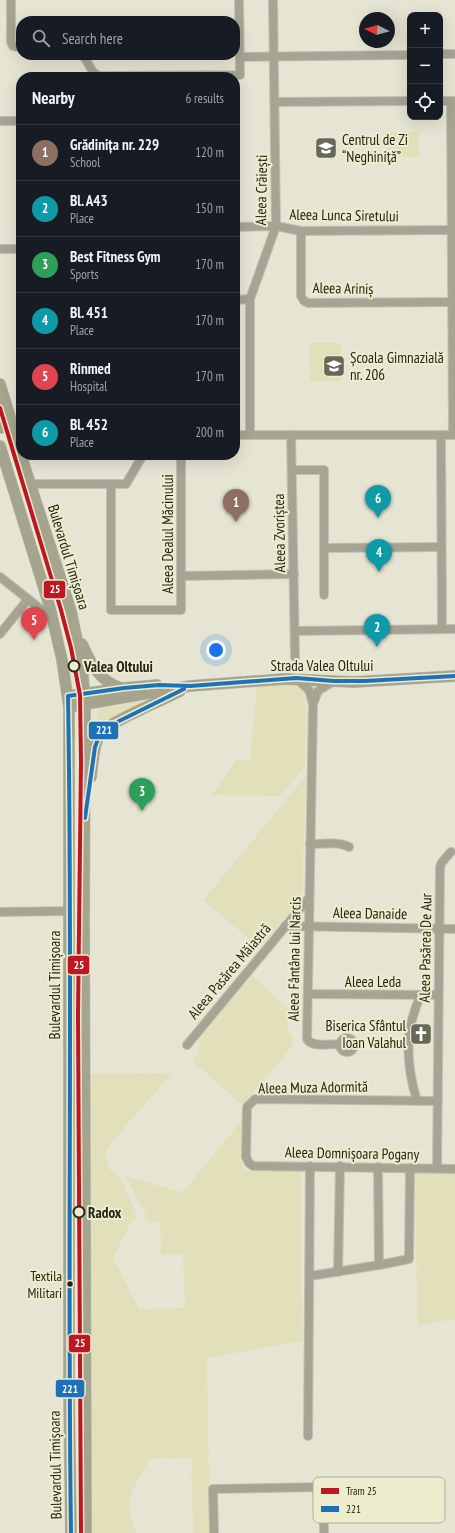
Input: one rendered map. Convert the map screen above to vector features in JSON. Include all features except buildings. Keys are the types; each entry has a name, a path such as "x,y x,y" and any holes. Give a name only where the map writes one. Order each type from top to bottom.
{"main road":[{"name":"Bulevardul Timișoara","path":"0,384 16,437"},
{"path":"0,428 12,424"},
{"name":"Bulevardul Timișoara","path":"0,446 52,618 62,660 69,702 69,1392 71,1533"},
{"name":"Bulevardul Timișoara","path":"23,460 71,611 82,664 85,699 84,918 86,1533"},
{"path":"75,629 92,665 102,678 111,684 124,688"},
{"name":"Strada Valea Oltului","path":"69,702 190,686 296,678 334,681 365,681 455,676"},
{"name":"Strada Valea Oltului","path":"85,699 124,688 160,685 190,686"},
{"path":"85,815 95,749 100,734 107,727 190,686"},
{"path":"70,763 85,762"},
{"path":"70,1233 85,1233"}],"street":[{"path":"11,0 11,42 13,46 16,47"},
{"path":"239,0 239,16"},
{"name":"Aleea Crăiești","path":"250,435 250,299 276,226 273,0"},
{"path":"240,58 407,54"},
{"path":"443,54 455,54"},
{"path":"86,60 94,72"},
{"path":"240,60 240,72"},
{"path":"275,102 407,101"},
{"path":"240,435 454,436 452,230 453,101"},
{"path":"0,121 16,121"},
{"name":"Aleea Lunca Siretului","path":"240,226 276,226 301,231 452,230"},
{"name":"Aleea Ariniș","path":"301,231 301,296 304,301 308,303 453,302"},
{"path":"0,249 16,249"},
{"path":"240,300 250,299"},
{"name":"Aleea Zvoriștea","path":"291,435 295,657"},
{"path":"441,436 442,629"},
{"path":"30,484 123,485 128,482 140,460"},
{"name":"Aleea Dealul Măcinului","path":"112,485 111,610 181,610 181,460"},
{"path":"292,470 324,470 324,595"},
{"path":"324,548 441,547"},
{"path":"181,576 294,574"},
{"path":"0,577 52,618"},
{"path":"0,634 28,599"},
{"path":"295,631 455,628"},
{"name":"Aleea Fântâna lui Narcis","path":"296,678 308,690 313,704"},
{"name":"Aleea Fântâna lui Narcis","path":"334,681 323,686 318,691 313,704 307,1039 308,1042 313,1044 340,1044"},
{"path":"310,844 344,844 349,847"},
{"name":"Aleea Pasărea De Aur","path":"437,1168 440,867 442,862 452,852"},
{"name":"Aleea Pasărea Măiastră","path":"187,1045 309,898"},
{"path":"0,912 69,911"},
{"name":"Aleea Danaide","path":"285,926 455,928"},
{"name":"Aleea Leda","path":"308,994 438,995"},
{"name":"Aleea Pasărea De Aur","path":"417,1101 411,1081 408,1060 412,1019 421,995"},
{"name":"Aleea Muza Adormită","path":"249,1163 246,1156 247,1107 255,1099 438,1101"},
{"name":"Aleea Domnișoara Pogany","path":"249,1163 254,1166 340,1166 455,1169"},
{"path":"308,1436 310,1166"},
{"path":"338,1272 340,1166"},
{"path":"378,1167 379,1265"},
{"path":"310,1276 409,1259 410,1168"},
{"path":"214,1533 213,1489 313,1487"},
{"path":"324,1523 324,1533"}],"shaded area":[{"path":"386,132 419,132 419,157 386,157"},
{"path":"309,343 341,343 341,381 310,381"},
{"path":"294,683 301,687 306,699 305,766 280,796 212,795 236,760 250,761 257,685"},
{"path":"153,698 105,721 98,726 97,722 99,707"},
{"path":"306,776 302,897 260,948 203,900"},
{"path":"252,976 293,1013 287,1021 288,1032 293,1036 292,1047 242,1105 192,1061 199,1050 198,1037"},
{"path":"172,1073 113,1141 105,1153 109,1169 120,1177 137,1216 130,1224 113,1257 139,1309 185,1308 183,1254 161,1255 160,1222 149,1222 126,1177 183,1192 242,1120 243,1171 301,1169 302,1341 207,1358 210,1533 193,1533 191,1458 150,1459 134,1487 130,1499 130,1512 137,1533 92,1533 88,1074"},
{"path":"414,1172 455,1173 455,1319 418,1325"}],"tram line":[{"name":"25","path":"0,408 61,610 71,648 80,695 81,762 78,1015 81,1533"}],"transit line":[{"name":"221","path":"71,1533 70,905 68,696 124,688 159,685 190,686 296,678 334,681 365,681 455,676"},
{"name":"221","path":"85,818 95,747 100,734 107,727 184,689"}],"place":[{"name":"Centrul de Zi “Neghiniţă”","path":"326,148"},
{"name":"Școala Gimnazială nr. 206","path":"334,366"},
{"name":"Bl. 452","path":"378,518"},
{"name":"Grădinița nr. 229","path":"236,522"},
{"name":"Bl. 451","path":"379,572"},
{"name":"Rinmed","path":"34,640"},
{"name":"Bl. A43","path":"377,647"},
{"name":"Valea Oltului","path":"74,666"},
{"name":"Best Fitness Gym","path":"142,811"},
{"name":"Biserica Sfântul Ioan Valahul","path":"421,1034"},
{"name":"Radox","path":"79,1212"},
{"name":"Textila Militari","path":"70,1284"}]}
